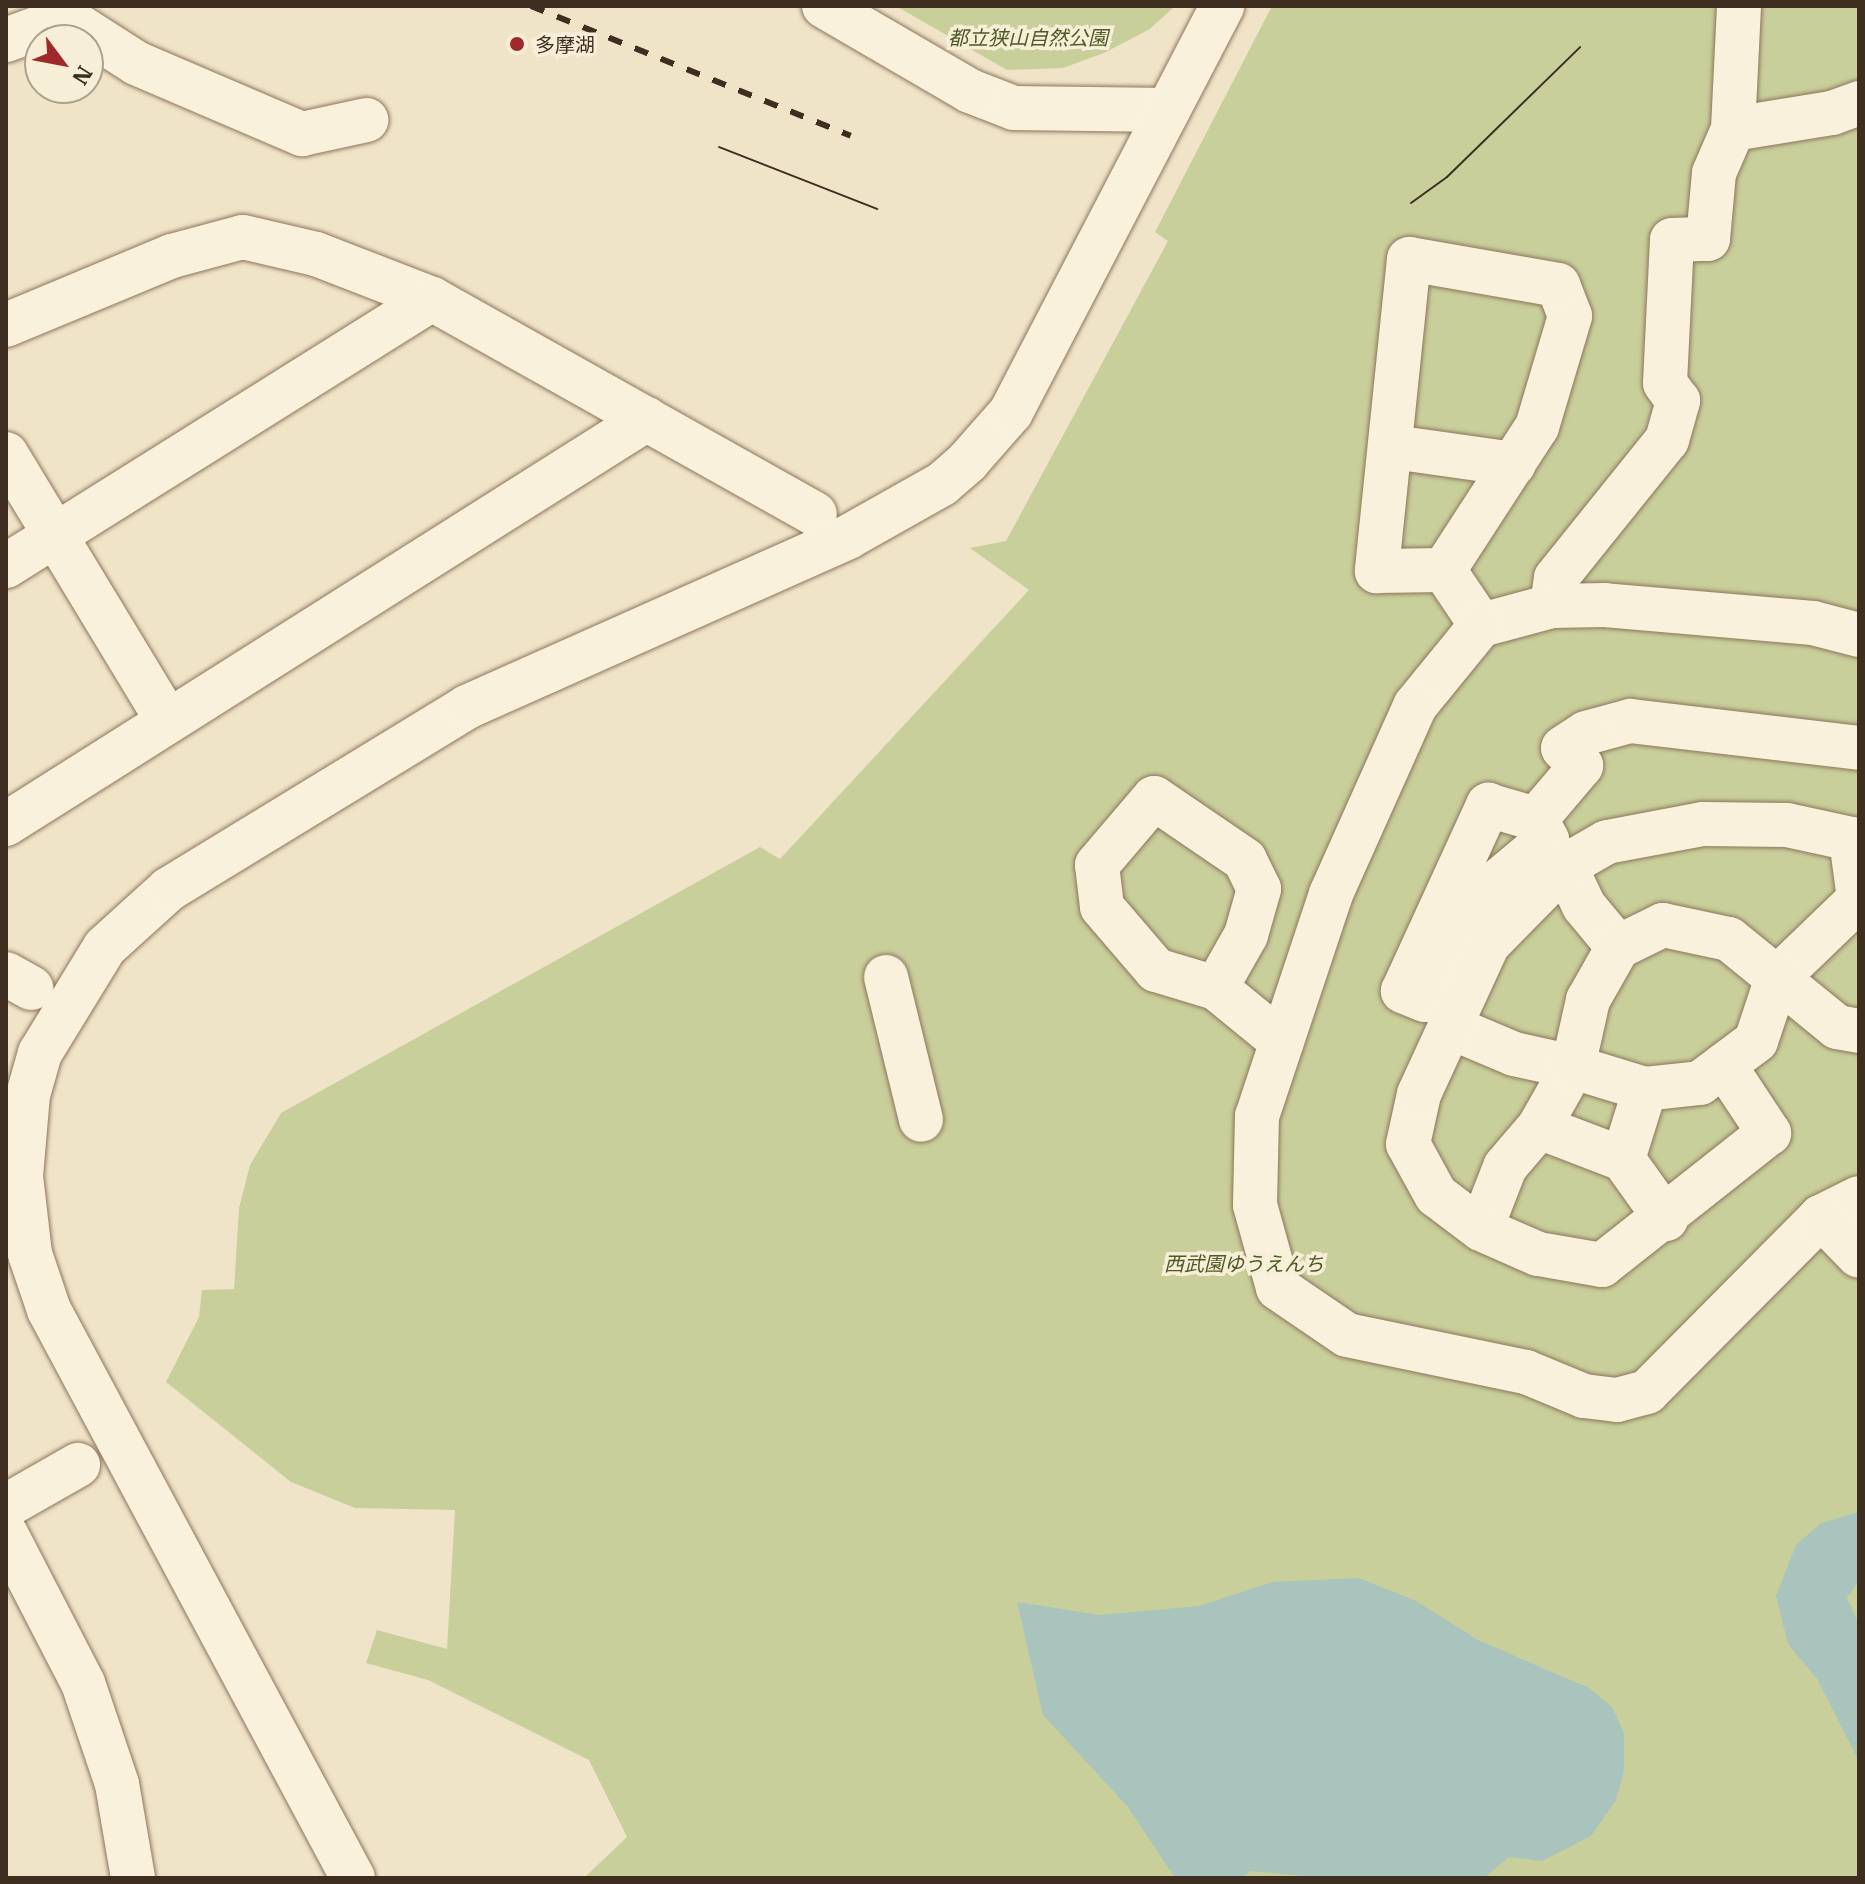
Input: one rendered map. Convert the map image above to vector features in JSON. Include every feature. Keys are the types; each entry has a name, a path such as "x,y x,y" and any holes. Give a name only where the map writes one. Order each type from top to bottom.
{"street":[{"path":"824,6 970,91 1014,108 1168,110"},
{"path":"353,1878 49,1310 30,1254 21,1176 28,1095 40,1053 105,947 169,889 467,707 848,537 942,484 989,442 1011,412 1222,6"},
{"path":"1552,606 1556,578 1667,440 1678,401 1665,383 1672,240 1708,239 1714,173 1733,129 1739,6"},
{"path":"6,40 66,18 136,63 302,134 366,120"},
{"path":"1733,129 1859,103"},
{"path":"6,325 172,256 243,237 316,254 432,299 815,514"},
{"path":"1409,259 1558,285 1570,316 1537,427 1444,570 1377,571 1393,447 1409,259"},
{"path":"6,566 432,299"},
{"path":"6,824 647,419"},
{"path":"1393,447 1514,464"},
{"path":"6,454 167,720"},
{"path":"1444,570 1481,625"},
{"path":"1859,635 1813,623 1605,605 1552,606 1481,625 1415,706 1331,894 1257,1116 1255,1205 1278,1288 1347,1335 1526,1372 1584,1396 1617,1400 1647,1392 1821,1217 1859,1198"},
{"path":"1724,1065 1769,1133 1666,1219 1602,1265 1538,1254 1481,1229 1436,1195 1408,1144 1419,1094 1488,944 1548,850 1581,766 1563,748 1586,733 1630,721 1859,748"},
{"path":"1548,850 1621,812 1683,803 1774,799 1859,815"},
{"path":"1450,1027 1514,1054 1573,1067 1645,1089 1700,1083 1756,1041 1777,978 1859,899 1851,839 1787,825 1703,824 1548,850"},
{"path":"1548,850 1584,906 1618,947"},
{"path":"1481,1229 1505,1167 1539,1127 1573,1067 1588,1000 1618,947 1663,925 1729,939 1837,1027 1859,1031"},
{"path":"886,977 921,1120"},
{"path":"1216,988 1282,1042"},
{"path":"1623,1159 1645,1089"},
{"path":"1539,1127 1623,1159 1666,1219"},
{"path":"1821,1217 1859,1256"},
{"path":"6,1506 78,1465"},
{"path":"6,1534 83,1683 117,1784 133,1878"}],"green space":[{"name":"都立狭山自然公園","path":"896,6 1175,6 1150,29 1104,53 1063,68 1007,70"},
{"name":"西武園ゆうえんち","path":"1272,6 1859,6 1859,1878 584,1878 627,1837 589,1760 428,1680 366,1663 377,1630 447,1649 455,1510 355,1508 291,1482 166,1382 199,1317 202,1290 234,1289 239,1208 250,1165 281,1113 760,847 780,859 1029,590 970,548 1006,541 1168,241 1155,232"}],"water":[{"path":"1859,1512 1859,1581 1847,1598 1859,1624 1859,1761 1817,1679 1788,1644 1776,1596 1796,1545 1821,1523"},
{"path":"1359,1578 1416,1601 1478,1640 1589,1688 1612,1707 1624,1733 1624,1771 1616,1800 1591,1836 1542,1861 1509,1857 1484,1878 1326,1878 1251,1871 1240,1878 1175,1878 1128,1807 1043,1715 1017,1602 1100,1615 1199,1606 1272,1582"}],"tram line":[{"path":"1411,203 1447,177 1580,47"},
{"path":"719,147 877,209"}],"railway":[{"path":"531,6 851,136"}],"place":[{"name":"多摩湖","path":"517,44"}]}
